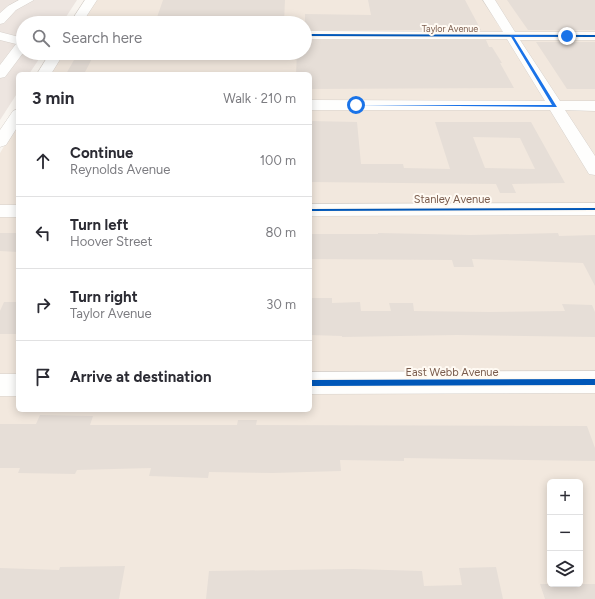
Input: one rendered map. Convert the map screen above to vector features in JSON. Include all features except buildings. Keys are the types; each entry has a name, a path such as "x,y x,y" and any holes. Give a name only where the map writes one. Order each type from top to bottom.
{"street":[{"path":"0,20 12,8 28,0"},
{"path":"81,16 91,0"},
{"path":"489,0 595,170"},
{"name":"Taylor Avenue","path":"312,35 595,36"},
{"path":"0,36 16,40"},
{"path":"0,74 16,53"},
{"path":"45,72 53,60"},
{"path":"312,105 595,106"},
{"path":"0,142 16,117"},
{"name":"Stanley Avenue","path":"312,210 595,209"},
{"path":"0,211 16,211"},
{"name":"East Webb Avenue","path":"312,383 595,382"},
{"path":"0,385 16,384"}],"shaded area":[{"path":"0,0 77,0 67,16 16,16 16,60 38,60 30,72 16,72 16,95 0,120"},
{"path":"93,0 595,0 595,599 0,599 0,153 16,126 16,412 312,412 312,72 49,72 57,60 312,60 312,16 83,16"}],"cycle path":[{"path":"312,35 595,36"},
{"path":"312,210 595,209"},
{"path":"312,383 595,382"}],"route":[{"path":"356,105 555,106 512,36 567,36"}]}
